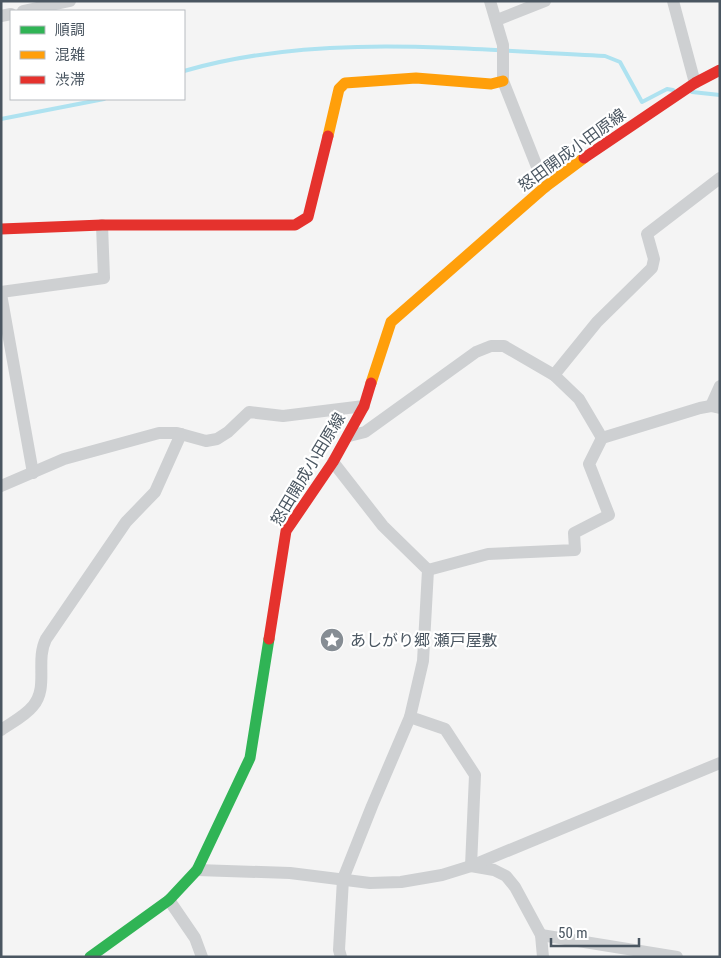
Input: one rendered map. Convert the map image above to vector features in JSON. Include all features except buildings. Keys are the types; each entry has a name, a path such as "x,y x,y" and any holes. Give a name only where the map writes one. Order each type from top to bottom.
{"main road":[{"name":"怒田開成小田原線","path":"90,957 170,900 197,870 250,758 286,531 349,436 364,406 391,322 545,187 576,163 694,84 720,70"},
{"path":"1,229 102,225 294,225 308,216 339,89 345,84 416,78 492,84 503,81"}],"street":[{"path":"28,10 70,1"},
{"path":"490,1 503,44 503,81 545,187"},
{"path":"497,20 545,1"},
{"path":"673,1 694,84"},
{"path":"554,375 597,322 652,268 654,259 647,234 720,178"},
{"path":"33,473 1,293 104,278 102,225"},
{"path":"349,436 365,432 476,352 491,346 504,346 554,375 579,399 602,438"},
{"path":"428,570 488,554 575,550 574,533 609,515 589,464 602,438 715,407 720,386"},
{"path":"1,486 64,459 159,433 181,434 206,441 218,439 249,412 283,416 364,406"},
{"path":"1,730 31,709 37,702 42,688 40,657 46,639 126,522 155,492 181,434"},
{"path":"333,462 383,526 428,570 423,661 410,717 343,879 339,950 341,957"},
{"path":"410,717 445,730 475,775 471,866"},
{"path":"197,870 290,873 370,882 402,882 442,875 471,866 720,763"},
{"path":"471,866 494,870 506,876 515,887 541,935 543,957"},
{"path":"170,900 195,938 202,957"},
{"path":"541,935 677,957"}],"waterway":[{"path":"185,71 235,59 287,51 393,47 447,48 605,56 620,62 642,102 667,89 673,90"},
{"path":"692,92 720,95"},
{"path":"1,119 99,100"}],"traffic: fast":[{"path":"90,957 169,900 197,870 250,758 269,639"}],"traffic: slow":[{"path":"328,136 339,89 345,83 416,78 491,84 503,81"},
{"path":"371,383 391,322 545,187 584,158"}],"traffic: jam":[{"path":"584,158 695,83 720,70"},
{"path":"1,229 102,225 295,225 308,217 328,136"},
{"path":"269,639 286,531 333,462 364,406 371,383"}],"place":[{"name":"あしがり郷 瀬戸屋敷","path":"332,640"}]}
